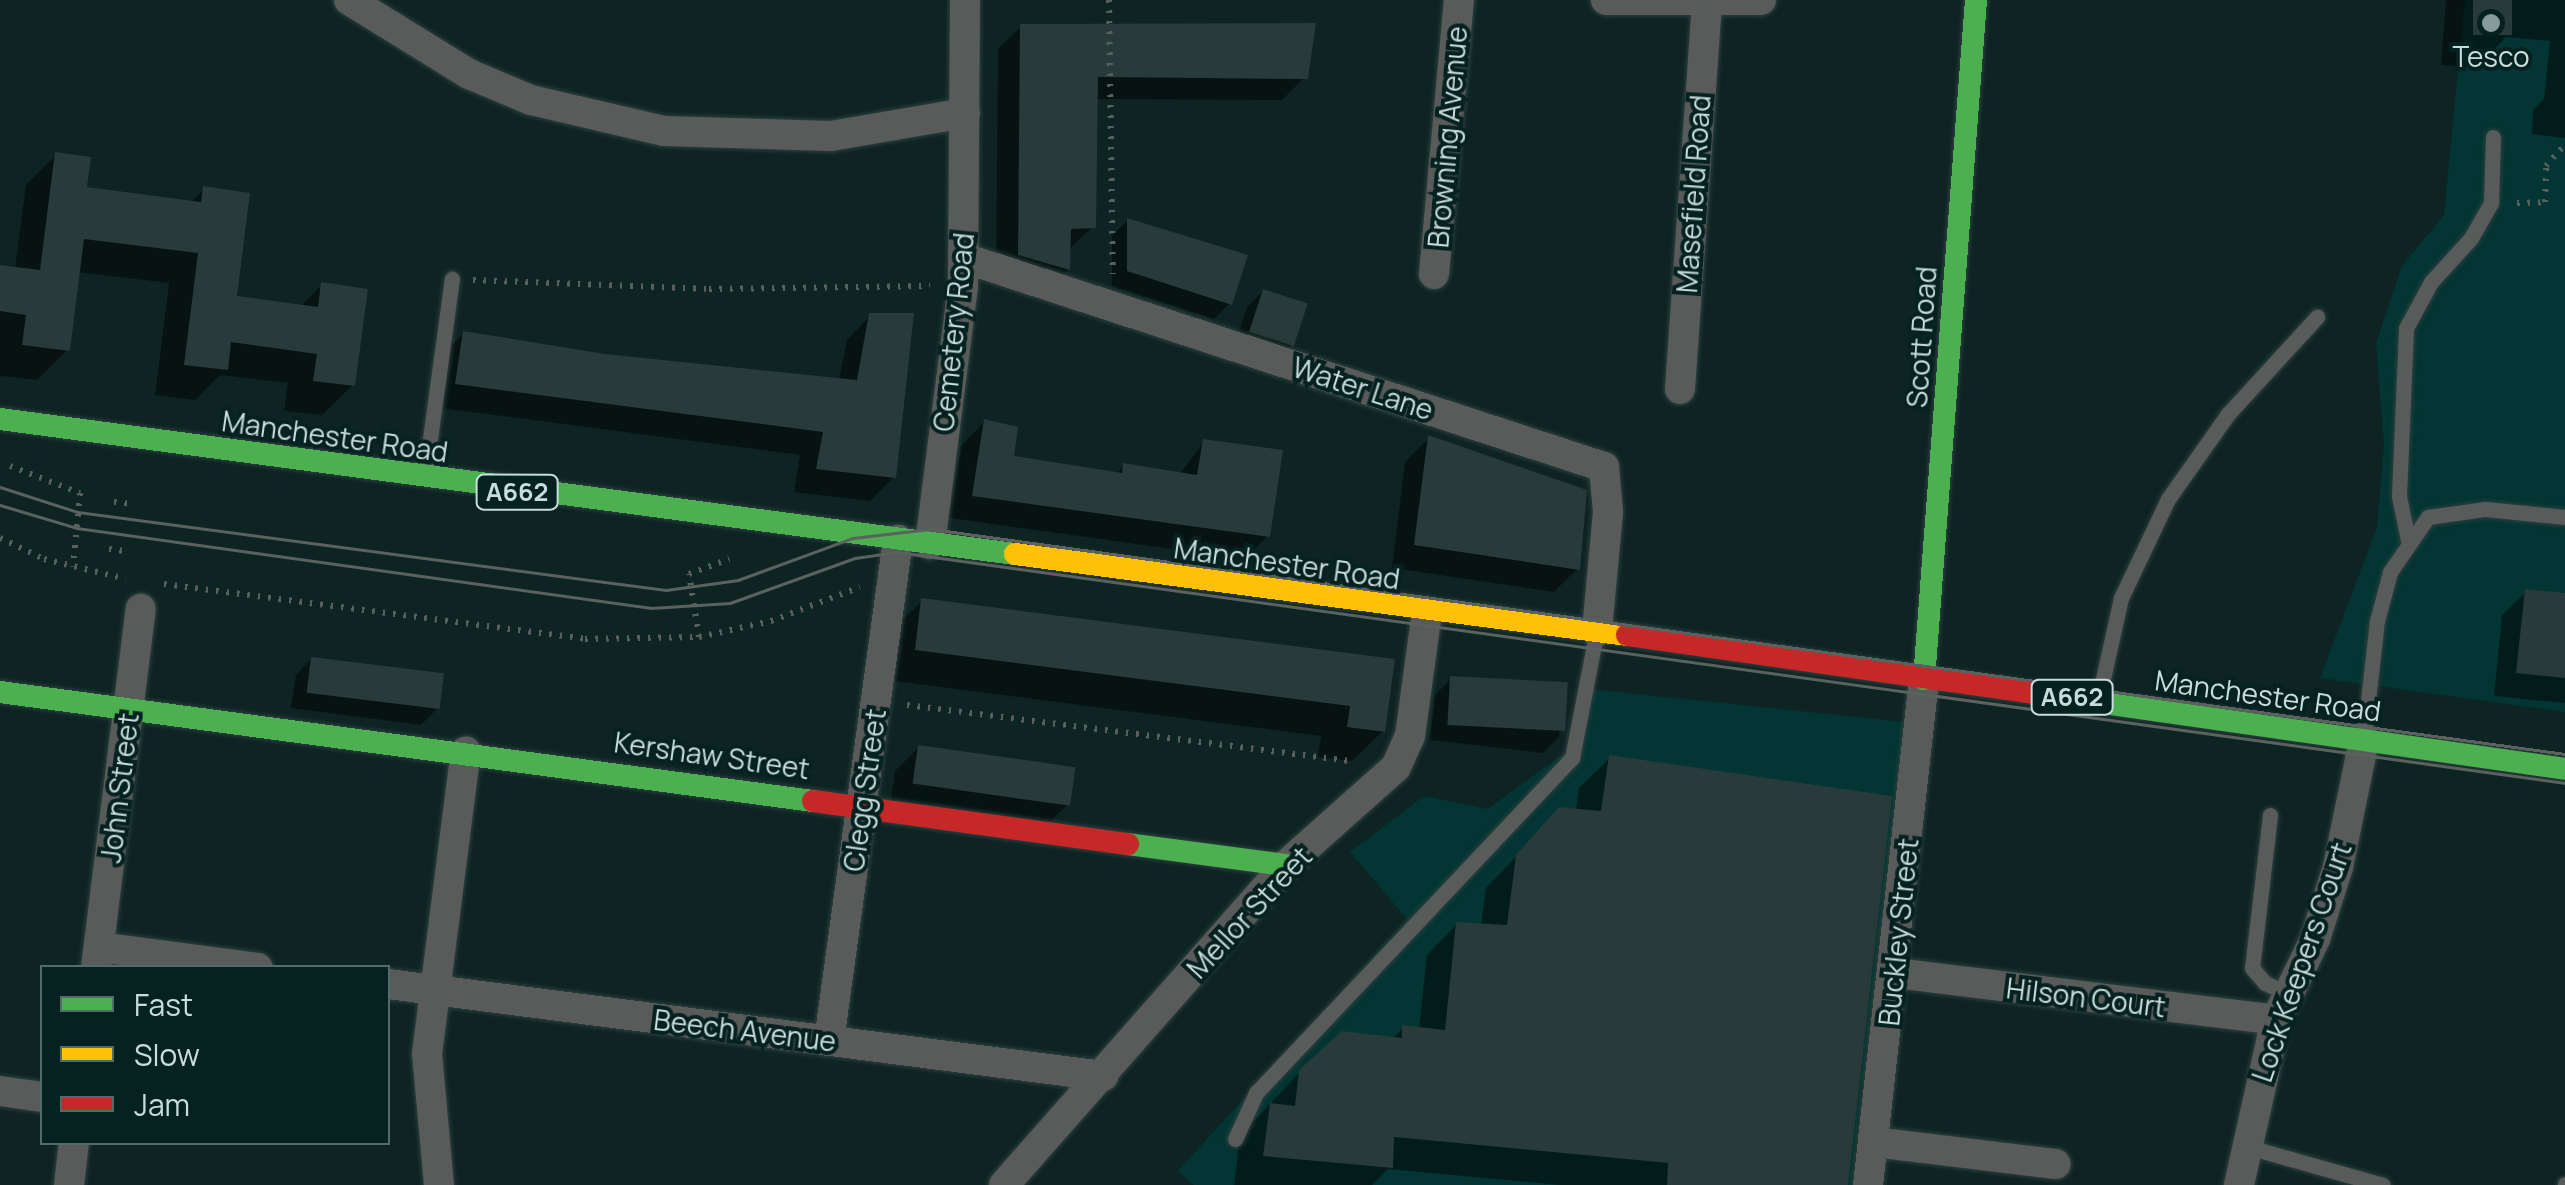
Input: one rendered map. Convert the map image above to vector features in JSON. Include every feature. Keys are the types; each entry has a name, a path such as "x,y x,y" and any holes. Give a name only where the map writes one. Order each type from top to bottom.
{"main road":[{"name":"Scott Road","path":"1924,679 1976,0"},
{"name":"Manchester Road","path":"0,419 424,480 1597,631 2565,769"},
{"name":"Kershaw Street","path":"0,692 466,751 1286,865"}],"street":[{"path":"349,0 469,74 531,100 664,131 831,136 965,113"},
{"name":"Cemetery Road","path":"930,544 964,272 965,0"},
{"name":"Browning Avenue","path":"1434,274 1459,0"},
{"path":"1606,0 1761,0"},
{"name":"Masefield Road","path":"1680,389 1707,0"},
{"name":"Water Lane","path":"964,272 1113,306 1604,467 1608,512 1597,631"},
{"name":"Clegg Street","path":"829,1041 898,540"},
{"name":"John Street","path":"97,957 145,595"},
{"name":"Mellor Street","path":"1004,1185 1286,865 1396,767 1410,736 1427,612"},
{"name":"Buckley Street","path":"1868,1185 1895,973 1924,679"},
{"name":"Lock Keepers Court","path":"2239,1185 2245,1146 2282,1007 2338,867 2364,740"},
{"path":"439,1185 427,1094 433,990 466,751"},
{"path":"97,957 214,965"},
{"name":"Hilson Court","path":"1895,973 2282,1007"},
{"name":"Beech Avenue","path":"390,984 1103,1076"},
{"path":"0,1091 40,1097"},
{"path":"1874,1142 2056,1164"},
{"path":"69,1185 74,1145"}],"lane":[{"path":"2408,540 2398,496 2406,328 2431,282 2471,238 2491,203 2493,138"},
{"path":"424,480 452,279"},
{"path":"2098,700 2122,598 2168,498 2228,414 2317,317"},
{"path":"2364,740 2377,621 2390,572 2408,540 2428,516 2486,509 2565,517"},
{"path":"1235,1138 1256,1093 1572,758 1597,631"},
{"path":"2270,814 2252,968 2282,1007"},
{"path":"2245,1146 2383,1185"}],"path":[{"path":"1109,0 1113,306"},
{"path":"2491,203 2545,202 2546,166 2565,144"},
{"path":"452,279 709,288 964,272"},
{"path":"6,464 80,493 73,567"},
{"path":"114,502 132,504"},
{"path":"0,538 73,567 129,579"},
{"path":"109,549 124,551"},
{"path":"698,637 688,574 735,555"},
{"path":"145,595 586,639 698,637 771,621 870,584"},
{"path":"876,700 1396,767"}],"shaded area":[{"path":"2465,0 2565,0 2565,712 2320,678 2377,527 2384,445 2376,343 2402,266 2444,215"},
{"path":"1589,689 1904,722 1851,1185 1194,1185 1178,1171 1407,919 1350,852 1424,796 1488,809 1568,750"}],"building":[{"name":"Tesco","path":"2473,0 2512,0 2512,35 2473,35"},
{"path":"1316,23 1308,79 1098,77 1096,228 1071,229 1070,270 1018,255 1020,24"},
{"path":"55,152 91,157 87,187 201,202 203,186 250,193 237,296 318,307 321,282 368,289 355,386 313,381 317,354 231,342 228,370 184,365 198,253 84,239 70,351 22,345 26,315 0,311 0,265 40,270"},
{"path":"1127,218 1248,255 1232,305 1127,271"},
{"path":"1263,289 1308,304 1294,346 1249,332"},
{"path":"869,313 914,313 896,478 816,469 823,432 455,384 463,331 605,354 857,380"},
{"path":"984,419 1018,427 1014,456 1122,473 1123,463 1197,475 1203,439 1283,450 1270,537 972,496"},
{"path":"1428,435 1587,490 1580,570 1414,545"},
{"path":"2525,589 2565,593 2565,678 2516,673"},
{"path":"921,598 1395,659 1385,732 1347,727 1350,706 915,650"},
{"path":"311,657 444,673 440,709 307,693"},
{"path":"1450,676 1568,682 1565,731 1447,725"},
{"path":"918,745 1075,767 1070,806 913,784"},
{"path":"1609,755 1892,796 1848,1185 1667,1185 1668,1163 1394,1137 1393,1168 1263,1156 1270,1103 1295,1106 1299,1070 1342,1031 1402,1038 1402,1025 1445,1030 1456,922 1507,925 1516,855 1559,807 1601,811"}],"tram line":[{"path":"0,487 78,512 666,590 738,580 853,538 931,529 2565,754"},
{"path":"0,505 77,528 651,608 730,603 855,558 897,552 2565,783"}],"traffic: fast":[{"path":"1924,679 1976,0"},
{"path":"0,419 1015,554"},
{"path":"0,692 813,801"},
{"path":"2082,700 2565,769"},
{"path":"1128,844 1286,865"}],"traffic: slow":[{"path":"1015,554 1627,635"}],"traffic: jam":[{"path":"1627,635 2082,700"},
{"path":"813,801 1128,844"}],"place":[{"name":"Tesco","path":"2491,23"}]}
